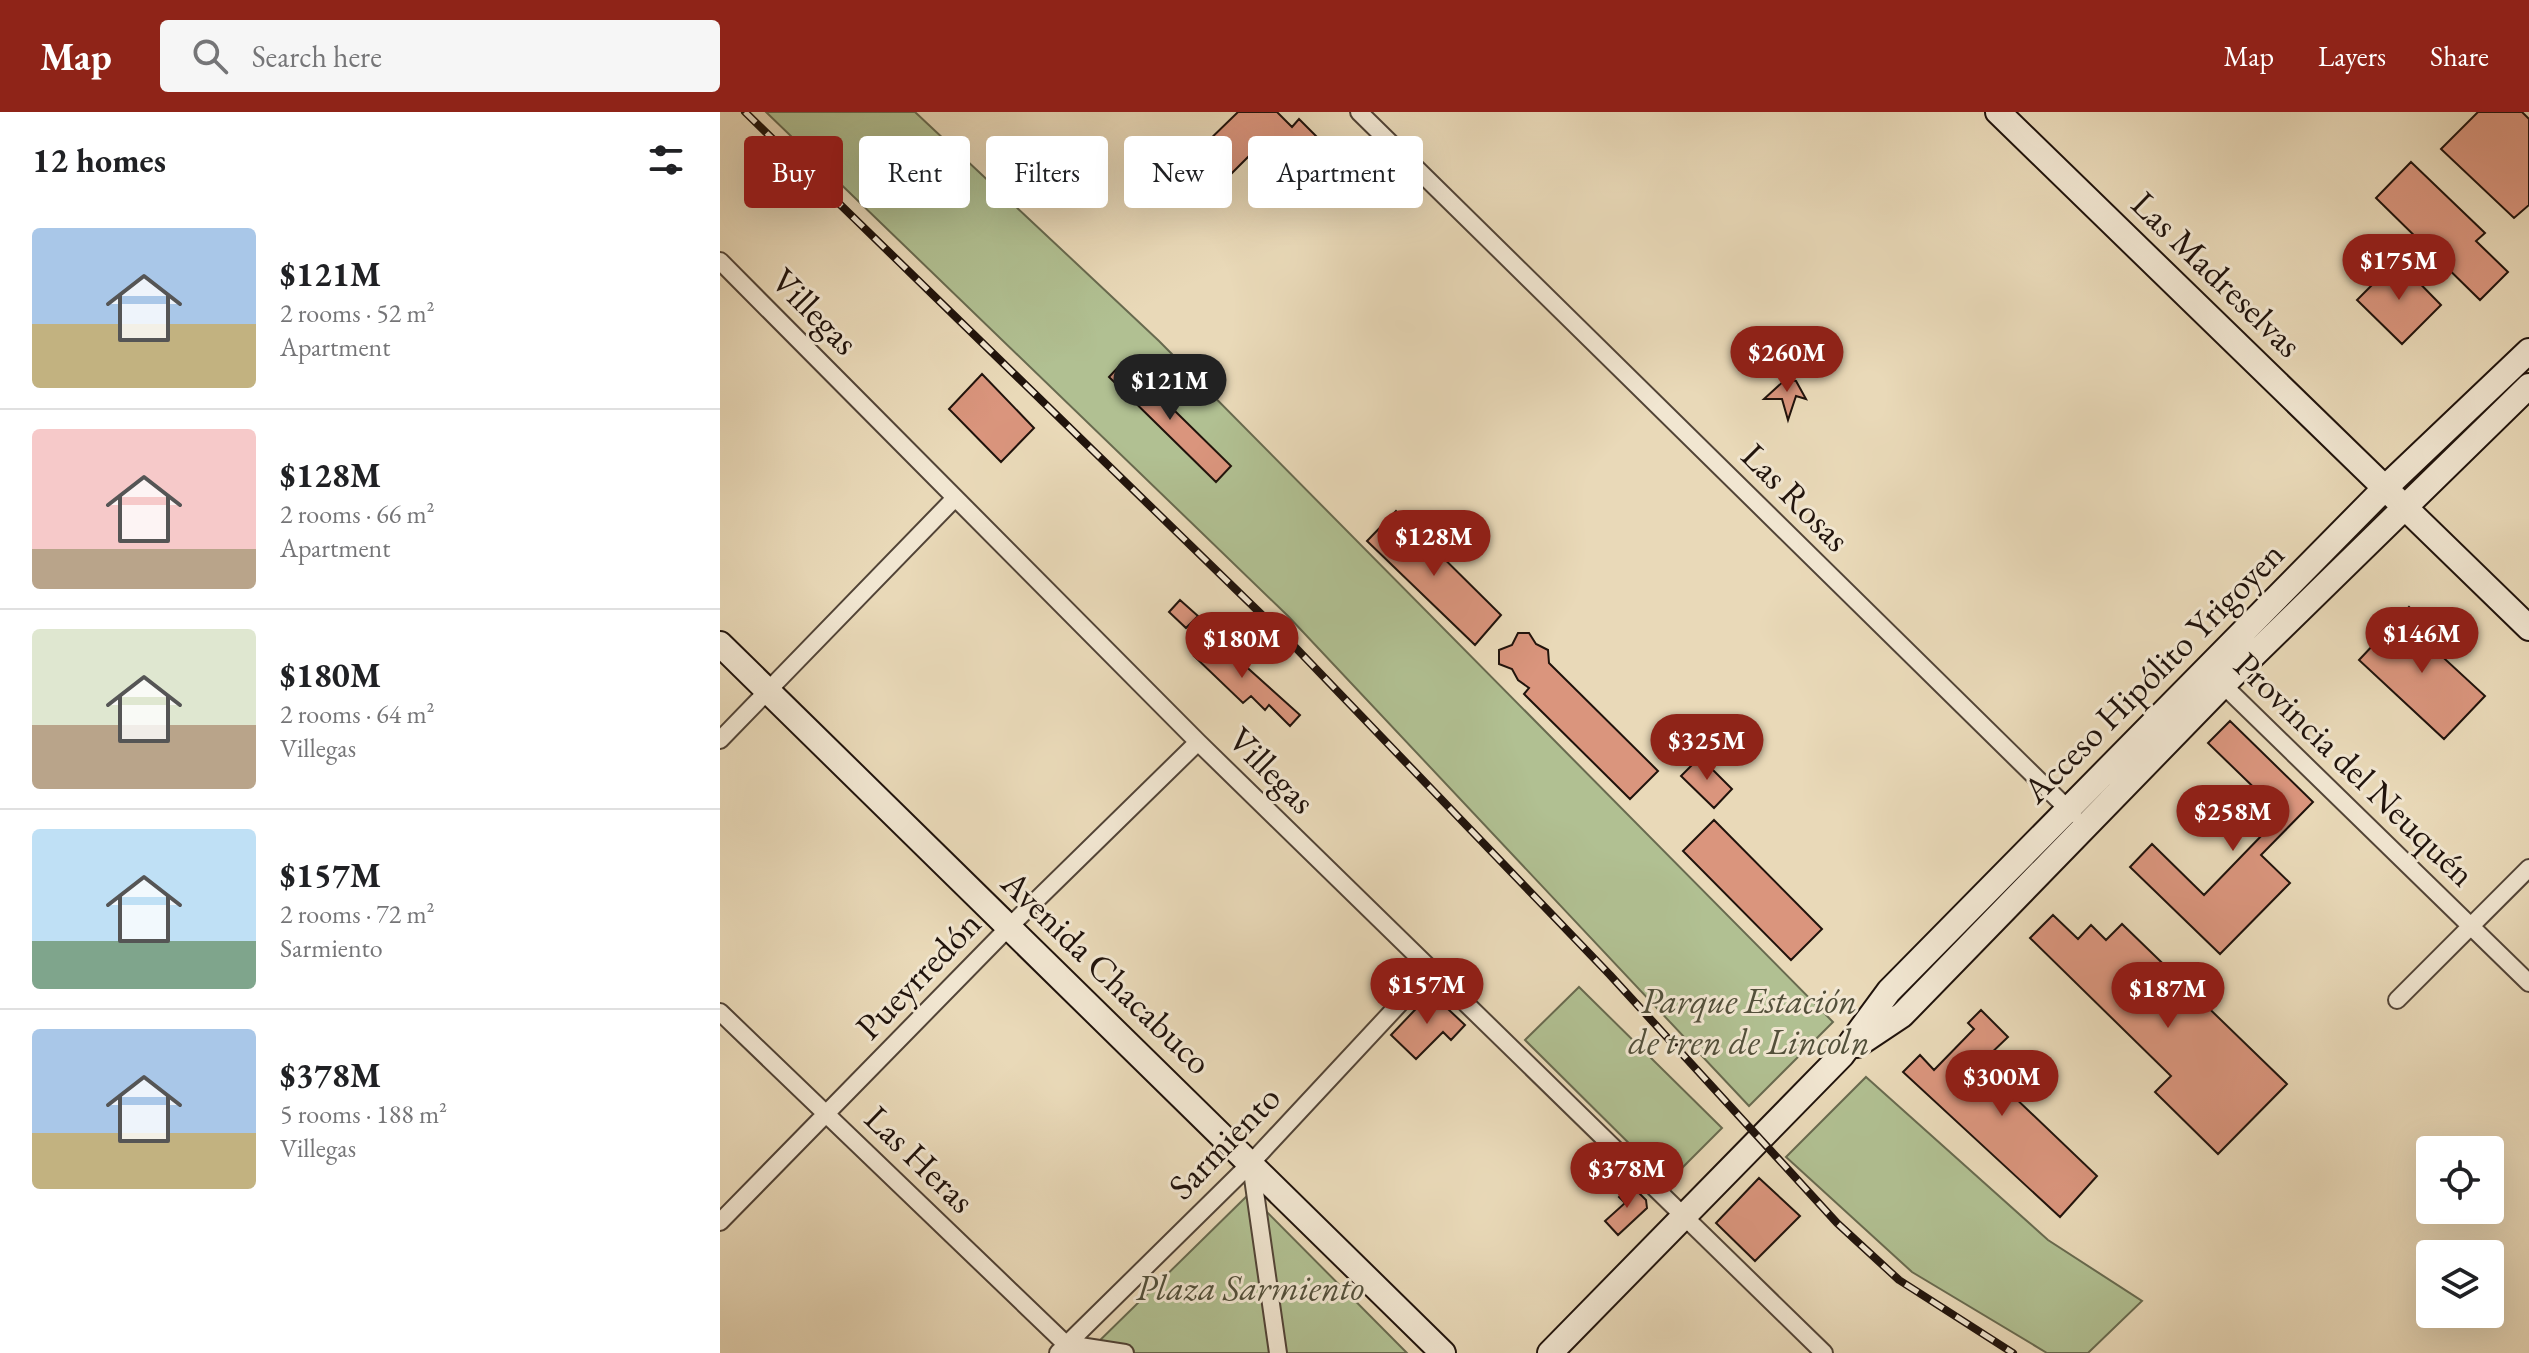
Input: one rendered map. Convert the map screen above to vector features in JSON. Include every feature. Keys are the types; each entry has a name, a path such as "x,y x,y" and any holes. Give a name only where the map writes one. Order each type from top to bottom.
{"main road":[{"name":"Las Madreselvas","path":"1998,112 2529,628"},
{"name":"Acceso Hipólito Yrigoyen","path":"1550,1353 1842,1055 1889,991 2077,818 2214,677 2386,487 2529,351"},
{"name":"Acceso Hipólito Yrigoyen","path":"2214,677 2405,506 2529,386"},
{"name":"Avenida Chacabuco","path":"720,644 1443,1353"}],"street":[{"name":"Las Rosas","path":"1359,112 2077,818"},
{"name":"Villegas","path":"721,262 1198,742 1824,1353"},
{"path":"720,740 955,498"},
{"name":"Provincia del Neuquén","path":"2214,677 2529,983"},
{"name":"Pueyrredón","path":"720,1222 1009,927 1198,742"},
{"path":"2397,1000 2529,868"},
{"name":"Sarmiento","path":"1067,1350 1251,1163 1430,971"},
{"name":"Las Heras","path":"720,1012 1067,1350"},
{"path":"1251,1163 1278,1353"},
{"path":"1067,1350 1125,1353"}],"green space":[{"name":"Parque Estación de tren de Lincoln","path":"766,112 915,112 941,136 859,136 859,202 843,186 843,136 791,136"},
{"name":"Parque Estación de tren de Lincoln","path":"970,164 986,179 986,208 1017,208 1159,341 1833,1022 1749,1106 1288,616 865,208 970,208"},
{"path":"1579,987 1722,1128 1668,1182 1525,1040"},
{"name":"Parque Estación de tren de Lincoln","path":"1866,1077 2048,1240 2142,1301 2088,1353 2047,1353 1912,1272 1786,1157"},
{"name":"Plaza Sarmiento","path":"1249,1194 1407,1353 1093,1353 1090,1350"}],"building":[{"path":"1238,112 1277,112 1292,127 1299,119 1316,136 1248,136 1248,157 1232,173 1232,136 1213,136"},
{"path":"2478,112 2522,112 2529,119 2529,205 2514,218 2441,149"},
{"path":"2411,162 2485,233 2476,241 2508,272 2480,300 2376,198"},
{"path":"2397,260 2441,305 2402,344 2357,300"},
{"path":"1124,361 1231,466 1216,482 1109,377"},
{"path":"982,374 1034,428 1001,462 949,409"},
{"path":"1786,379 1796,381 1806,399 1796,396 1788,420 1782,399 1764,399"},
{"path":"1396,511 1501,615 1475,645 1367,541"},
{"path":"1180,600 1198,616 1186,628 1169,612"},
{"path":"2409,607 2430,627 2421,637 2485,696 2444,739 2359,660"},
{"path":"1518,633 1529,633 1536,644 1548,650 1549,663 1658,771 1630,799 1524,694 1529,688 1518,680 1512,669 1499,664 1499,650 1512,645"},
{"path":"1212,636 1300,715 1290,726 1269,705 1265,710 1251,696 1243,703 1194,656"},
{"path":"2230,721 2313,802 2261,855 2290,883 2220,954 2130,867 2152,844 2204,895 2265,832 2256,824 2273,806 2208,743"},
{"path":"1700,757 1732,789 1714,808 1681,776"},
{"path":"1714,820 1822,929 1791,960 1683,851"},
{"path":"2053,915 2078,939 2091,925 2106,940 2122,924 2287,1084 2218,1154 2155,1092 2171,1076 2030,938"},
{"path":"1431,993 1465,1025 1451,1040 1443,1032 1416,1059 1391,1035"},
{"path":"1981,1010 2008,1037 1984,1060 2014,1089 2010,1093 2097,1176 2060,1217 1903,1072 1920,1055 1934,1070 1974,1029 1968,1023"},
{"path":"1759,1178 1800,1216 1755,1261 1716,1223"},
{"path":"1631,1185 1646,1200 1647,1208 1618,1235 1605,1221 1625,1203 1619,1197"}],"railway":[{"path":"745,112 1295,647 1610,975 1837,1223 1899,1280 2013,1353"}]}
